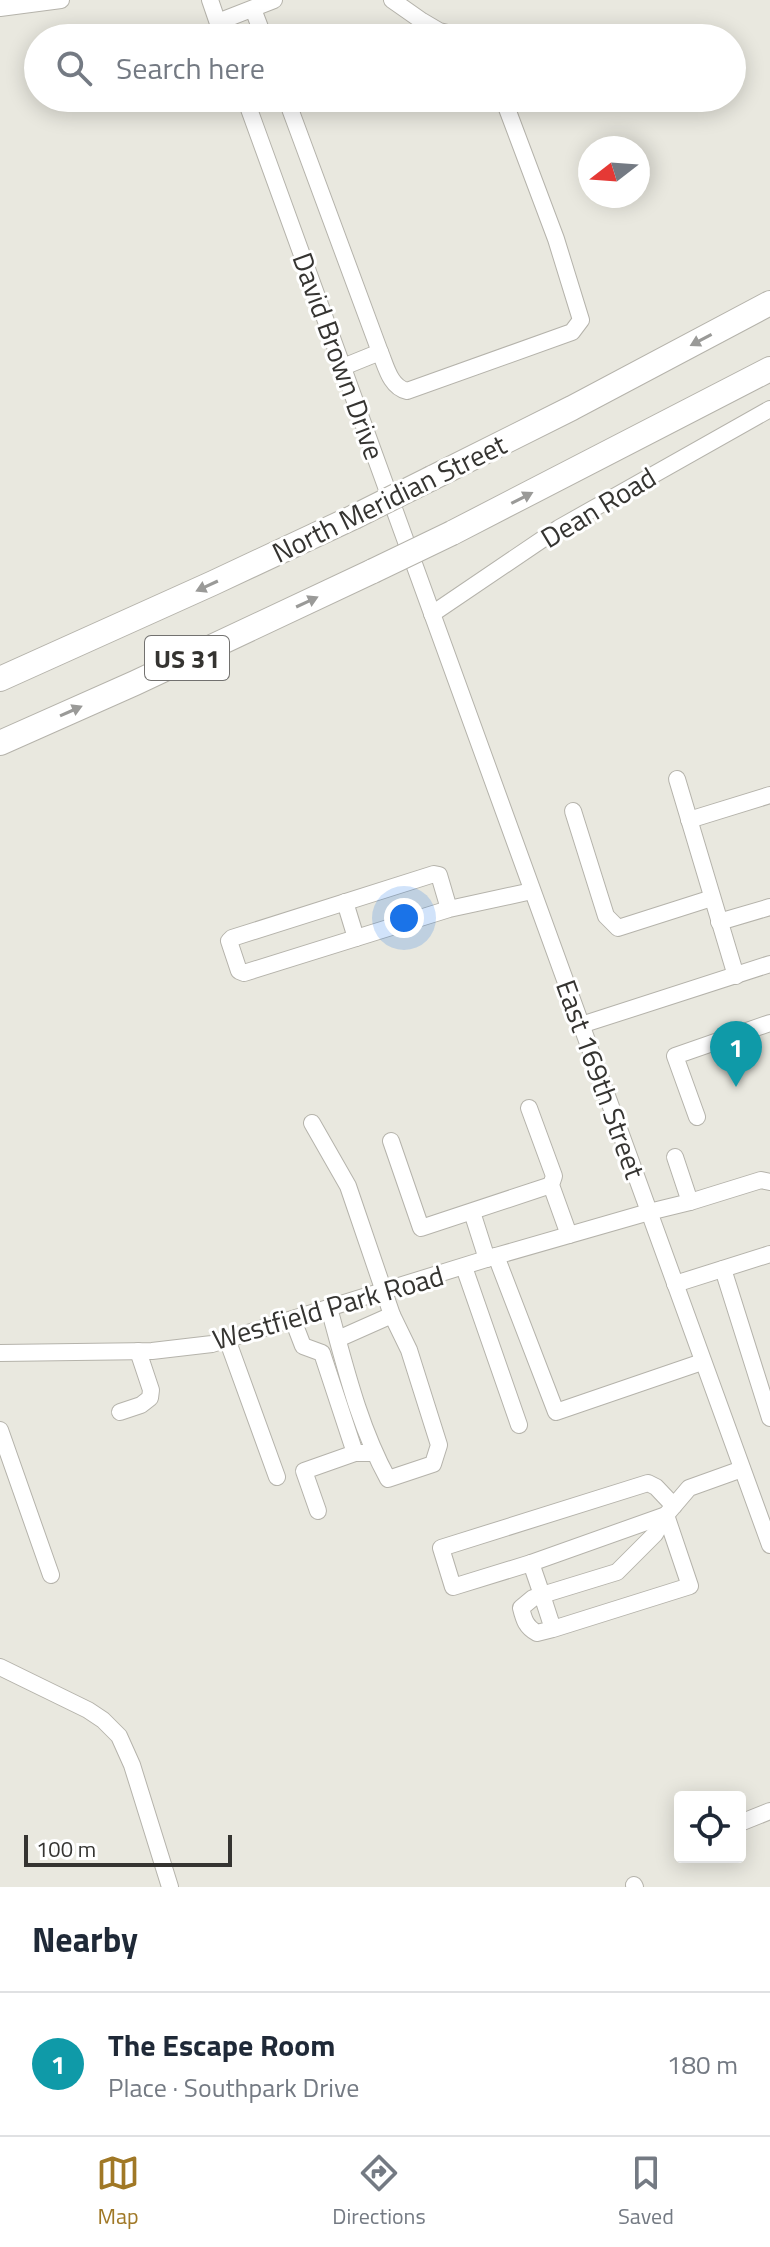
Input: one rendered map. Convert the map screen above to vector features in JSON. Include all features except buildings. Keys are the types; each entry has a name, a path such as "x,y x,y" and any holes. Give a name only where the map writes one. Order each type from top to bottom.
{"highway":[{"name":"North Meridian Street","path":"0,679 354,517 572,408 770,303"},
{"name":"North Meridian Street","path":"0,743 135,683 452,533 770,369"}],"street":[{"path":"0,8 61,0"},
{"path":"210,0 218,24"},
{"path":"229,24 274,0"},
{"path":"392,0 427,24"},
{"path":"253,9 259,24"},
{"name":"David Brown Drive","path":"250,112 432,614"},
{"path":"291,112 380,352 394,384 398,389 407,391 572,332 581,320 556,239 508,112"},
{"path":"343,367 380,352"},
{"name":"Dean Road","path":"432,614 559,528 770,409"},
{"name":"East 169th Street","path":"432,614 770,1544"},
{"path":"677,779 736,976"},
{"path":"689,820 770,795"},
{"path":"573,811 606,916 618,928 712,898"},
{"path":"449,909 439,875 434,874 229,941 239,971 244,973 449,909 532,891"},
{"path":"345,902 356,938"},
{"path":"719,922 770,907"},
{"path":"581,1025 770,964"},
{"path":"697,1117 675,1056 770,1023"},
{"path":"529,1108 554,1176 551,1185 569,1235"},
{"path":"312,1123 348,1186 392,1315 409,1350 439,1445 433,1464 388,1479 374,1453 329,1308"},
{"path":"391,1141 421,1228 551,1185"},
{"path":"675,1157 690,1202"},
{"name":"Westfield Park Road","path":"0,1353 138,1351 183,1348 227,1339 569,1235 761,1180 770,1182"},
{"path":"472,1212 556,1412 702,1362"},
{"path":"675,1284 770,1254"},
{"path":"464,1267 519,1425"},
{"path":"723,1269 770,1418"},
{"path":"338,1339 392,1315"},
{"path":"293,1320 303,1346 322,1353 355,1453"},
{"path":"227,1339 277,1477"},
{"path":"120,1412 141,1405 150,1398 151,1390 138,1351"},
{"path":"0,1430 51,1575"},
{"path":"318,1511 304,1471 355,1453 374,1453"},
{"path":"670,1511 531,1563 453,1587 441,1548 648,1483 656,1487 670,1511 690,1586 553,1629 537,1633 530,1629 521,1608 533,1598 617,1572 655,1534 670,1511 689,1488 742,1469"},
{"path":"531,1563 553,1629"},
{"path":"0,1667 88,1710 119,1736 132,1765 170,1887"},
{"path":"746,1821 770,1811"}],"place":[{"name":"The Escape Room","path":"736,1087"}]}
